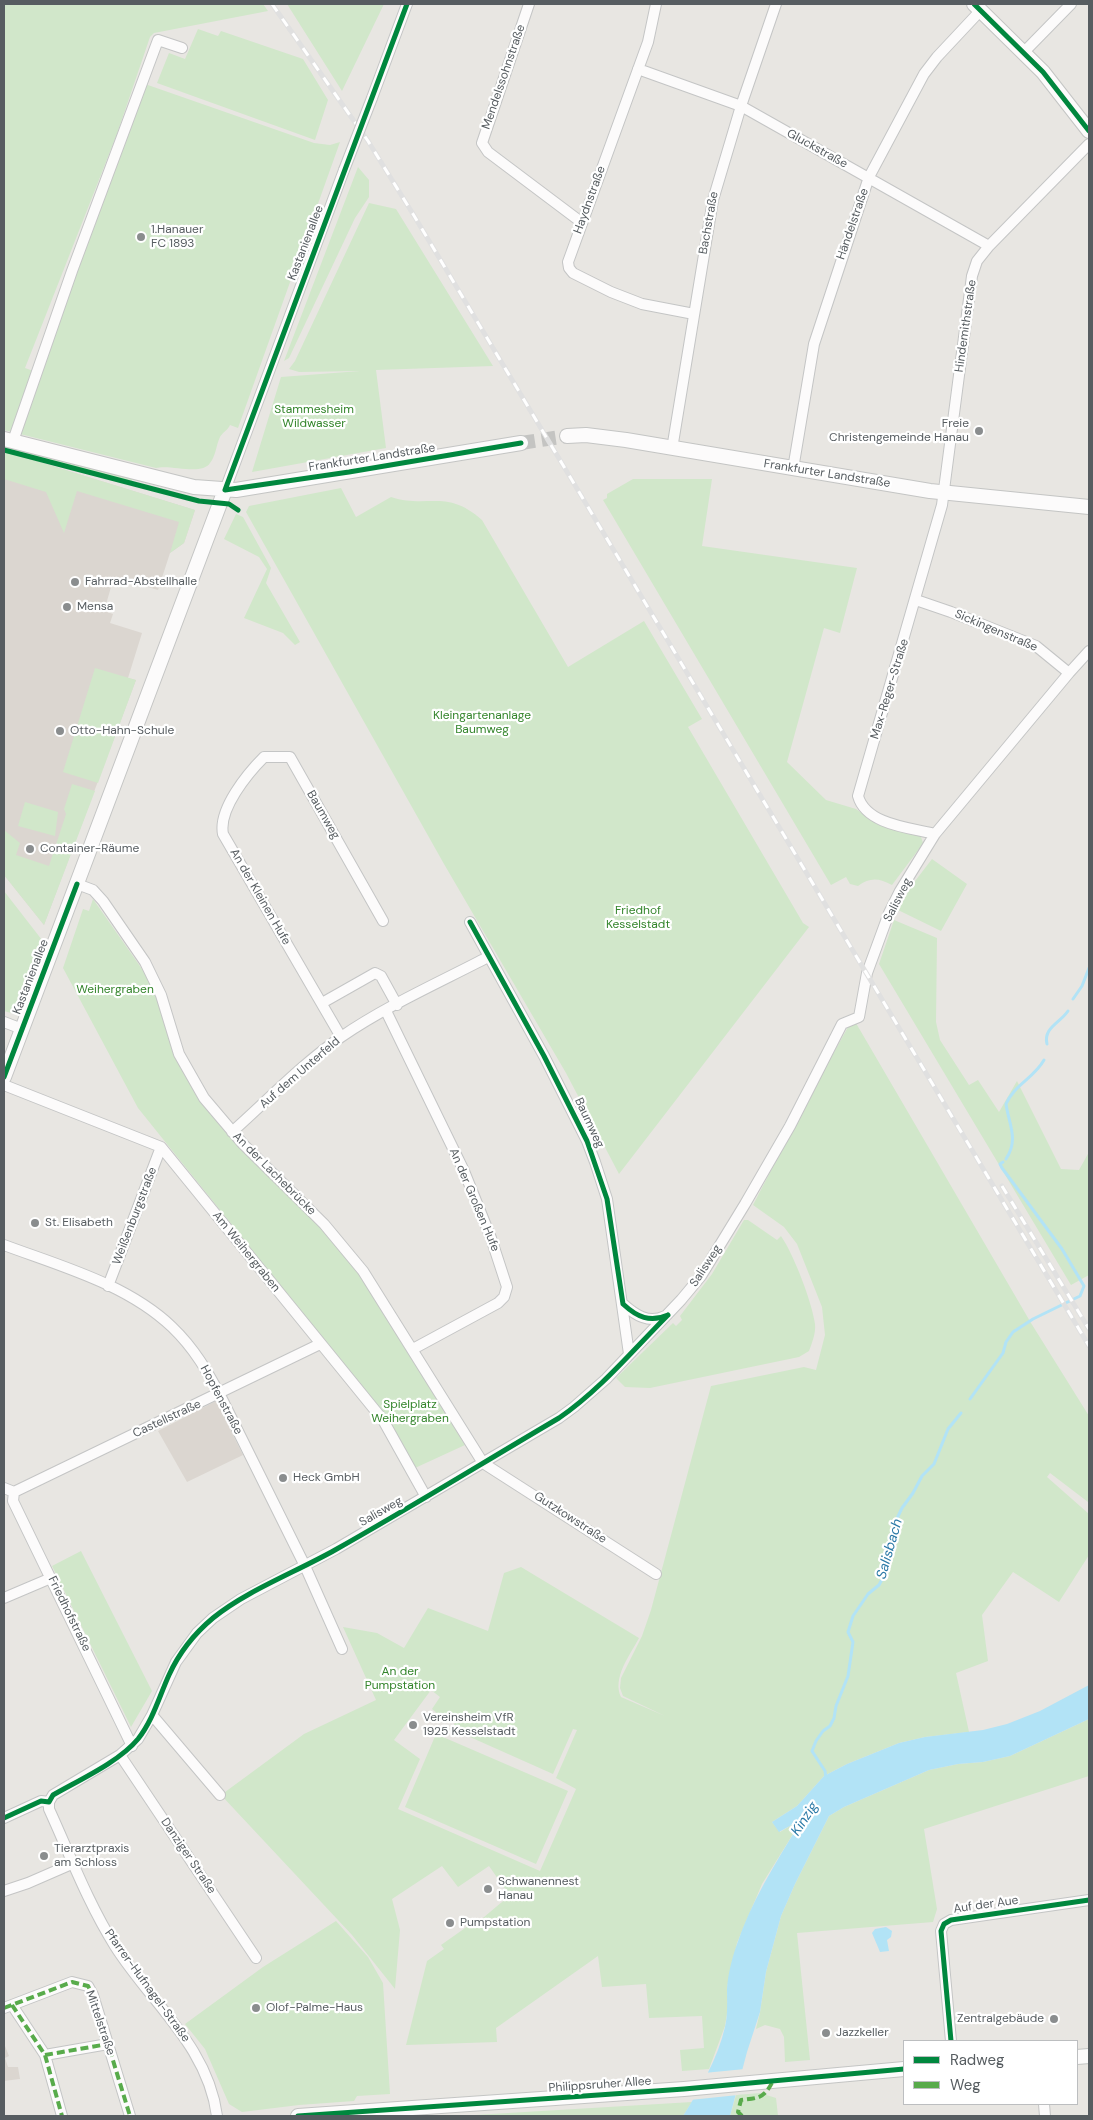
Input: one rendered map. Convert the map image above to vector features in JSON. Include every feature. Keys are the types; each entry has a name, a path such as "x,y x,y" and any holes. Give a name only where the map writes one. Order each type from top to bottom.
{"main road":[{"path":"977,7 1024,52 1089,131"},
{"name":"Frankfurter Landstraße","path":"567,436 586,435 945,493 1089,507"},
{"name":"Frankfurter Landstraße","path":"8,440 194,487 225,490 349,472 521,443"},
{"name":"Kastanienallee","path":"4,1077 225,490"},
{"name":"Philippsruher Allee","path":"298,2116 684,2090 903,2069"}],"street":[{"name":"Kastanienallee","path":"225,490 407,4"},
{"name":"Mendelssohnstraße","path":"529,4 482,143 488,152 582,222"},
{"name":"Haydnstraße","path":"656,4 652,28 568,262 569,268 573,273 611,292 642,304 694,314"},
{"name":"Bachstraße","path":"672,448 713,200 741,106 776,4"},
{"path":"1024,52 1071,4"},
{"name":"Händelstraße","path":"793,469 814,344 869,177 924,74 977,7"},
{"path":"8,440 158,40 182,48"},
{"name":"Gluckstraße","path":"638,69 741,106 989,246"},
{"name":"Hindemithstraße","path":"945,493 972,276 977,261 989,246 1089,144"},
{"name":"Max-Reger-Straße","path":"935,834 874,817 860,804 858,796 916,600 945,493"},
{"name":"Sickingenstraße","path":"916,600 1036,646 1069,673"},
{"name":"Salisweg","path":"132,1746 152,1715 176,1662 205,1626 234,1603 305,1566 426,1497 574,1407 606,1379 668,1315 701,1276 745,1204 819,1071 842,1024 859,1017 867,973 889,913 900,891 935,834 1089,651"},
{"name":"Baumweg","path":"264,757 290,757 382,921"},
{"name":"An der Kleinen Hufe","path":"264,757 240,784 223,821 223,830 341,1037"},
{"name":"An der Lachebrücke","path":"77,884 93,890 99,896 144,962 161,995 176,1045 204,1098 232,1132 311,1211 345,1249 375,1288 484,1463"},
{"name":"Baumweg","path":"470,922 549,1064 583,1132 595,1162 607,1199 629,1354"},
{"name":"Auf dem Unterfeld","path":"232,1132 314,1058 341,1037 488,957"},
{"path":"322,1003 375,973 382,976 397,1005"},
{"name":"An der Großen Hufe","path":"386,1011 464,1171 491,1238 507,1287 504,1296 498,1303 413,1349"},
{"path":"4,1022 22,1029"},
{"name":"Am Weihergraben","path":"4,1085 161,1147 383,1420 426,1497"},
{"name":"Weißenburgstraße","path":"108,1286 161,1147"},
{"name":"Hopfenstraße","path":"4,1245 108,1286 145,1306 171,1326 199,1359 220,1394 305,1566"},
{"path":"623,1304 635,1314 647,1319 660,1319 668,1315"},
{"name":"Castellstraße","path":"9,1490 220,1394 320,1344"},
{"name":"Gutzkowstraße","path":"484,1463 656,1574"},
{"name":"Friedhofstraße","path":"9,1490 132,1746"},
{"path":"305,1566 342,1649"},
{"path":"4,1598 51,1578"},
{"path":"152,1715 220,1795"},
{"path":"4,1818 41,1801 49,1802 53,1795 132,1746"},
{"name":"Danziger Straße","path":"120,1755 256,1958"},
{"name":"Pfarrer-Hufnagel-Straße","path":"49,1802 49,1809 93,1906 116,1947 203,2066 212,2088 217,2116"},
{"path":"4,1891 74,1863"},
{"name":"Auf der Aue","path":"950,2040 941,1930 944,1924 951,1920 1089,1900"},
{"name":"Mittelstraße","path":"8,2007 72,1982 83,1983 91,1990 130,2116"},
{"path":"8,2007 45,2055 62,2116"},
{"path":"45,2055 108,2044"}],"shaded area":[{"name":"Otto-Hahn-Schule","path":"4,451 195,510 184,543 170,553 158,590 114,577 104,611 113,614 110,623 142,633 128,678 136,680 44,925 4,875"},
{"path":"216,1401 243,1455 187,1482 158,1431"},
{"path":"5,2046 9,2056 5,2058 8,2067 18,2067 20,2079 4,2081"}],"green space":[{"path":"4,4 263,4 268,11 154,33 150,37 117,134 25,368 36,372 145,84 314,143 330,145 340,142 238,428 230,425 221,435 214,457 206,467 200,469 156,468 4,430"},
{"path":"287,4 384,4 342,91"},
{"path":"198,29 218,36 221,31 303,59 328,100 315,140 157,83 169,53 185,59"},
{"path":"358,167 369,180 369,197 355,218 289,358 284,361"},
{"name":"Stammesheim Wildwasser","path":"369,203 396,209 493,366 376,370 386,448 252,472 281,377 360,371 299,372 289,369 295,361"},
{"path":"4,443 133,479 131,482 4,447"},
{"path":"4,451 195,510 184,543 170,553 179,522 77,491 64,533 46,492 4,479"},
{"path":"633,479 712,479 702,546 857,568 840,633 824,628 787,762 826,800 856,809 866,816 915,832 921,837 923,843 892,885 883,881 871,880 858,886 850,884 846,877 831,885 603,500 607,498 607,494"},
{"path":"341,488 356,517 391,497 404,500 447,502 469,510 482,520 568,667 644,621 702,719 688,727 803,923 809,927 619,1174 566,1073 444,864 246,512 249,506"},
{"path":"236,514 243,517 271,568 266,583 300,642 295,645 283,633 244,618 267,569 259,557 224,539"},
{"path":"95,668 136,680 98,783 63,772"},
{"path":"72,784 95,791 44,925 4,875 4,830 20,843 16,855 49,866 66,814 64,809"},
{"path":"25,802 58,812 55,836 18,826"},
{"path":"932,859 967,884 941,931 898,910 912,885"},
{"path":"4,891 42,940 17,1008 11,1013 4,1011"},
{"name":"Weihergraben","path":"93,899 149,979 161,1007 170,1041 190,1081 364,1278 465,1445 415,1468 387,1418 138,1108 63,968 83,909 89,911"},
{"path":"894,920 937,938 936,1022 940,1040 969,1085 978,1080 999,1112 1017,1081 1061,1169 1079,1170 1089,1152 1089,1275 1071,1285 879,964"},
{"name":"An der Pumpstation","path":"853,1018 1031,1323 1089,1416 1089,1501 1050,1473 1047,1477 1089,1514 1089,1555 1059,1602 1013,1572 982,1615 988,1661 956,1673 969,1732 925,1737 899,1743 847,1764 824,1776 797,1806 772,1822 780,1832 795,1823 798,1826 762,1884 737,1943 727,1988 728,2007 725,2026 709,2069 682,2071 680,2050 704,2048 702,2016 649,2018 646,1984 602,1987 598,1956 496,2028 497,2042 406,2045 427,1961 444,1949 441,1945 468,1926 470,1928 510,1896 489,1866 458,1887 442,1866 392,1899 400,1930 395,1989 352,1935 221,1795 304,1734 376,1700 343,1627 377,1633 404,1648 428,1608 488,1631 504,1573 521,1567 639,1638 620,1674 619,1690 621,1697 665,1716 623,1696 620,1688 621,1678 642,1636 651,1610 711,1386 804,1367 816,1370 825,1335 822,1307 797,1244 784,1227 753,1205","holes":["431,1690 440,1697 432,1709 443,1718 458,1716 452,1729 553,1774 573,1729 577,1730 556,1778 576,1789 540,1871 398,1809 420,1759 394,1740"]},
{"path":"744,1220 748,1220 777,1240 781,1236 797,1266 815,1324 809,1351 799,1357 650,1388 625,1387 616,1378 673,1323 676,1326 682,1320 680,1316 712,1274"},
{"path":"81,1551 152,1691 131,1727 52,1566"},
{"path":"1089,1719 1089,1776 924,1829 937,1909 933,1922 797,1933 810,2060 785,2062 784,2037 780,2029 765,2025 756,2029 766,1972 781,1916 829,1816 844,1807 929,1770 1010,1756"},
{"path":"436,1734 568,1791 536,1864 405,1807"},
{"path":"336,1921 368,1957 383,1983 390,2094 357,2096 354,2101 242,2112 229,2104 205,2049 185,2024 263,1967"},
{"path":"760,2093 776,2098 778,2116 730,2116 736,2095"},
{"path":"692,2102 683,2116 458,2116"}],"water":[{"name":"Kinzig","path":"1089,1685 1089,1719 1010,1756 929,1770 844,1807 829,1816 781,1916 766,1972 760,2012 730,2116 683,2116 708,2073 722,2039 727,2017 729,1972 743,1928 764,1883 798,1826 795,1823 779,1832 772,1822 797,1806 824,1776 847,1764 899,1743 925,1737 983,1730 1007,1724 1040,1711"},
{"path":"886,1927 892,1931 891,1937 887,1940 889,1951 880,1952 872,1933 875,1929"}],"pier":[{"path":"745,2069 738,2095 690,2100 704,2073"}],"waterway":[{"name":"Salisbach","path":"1073,999 1082,986 1089,968"},
{"name":"Salisbach","path":"1047,1044 1047,1034 1068,1011"},
{"name":"Salisbach","path":"1006,1159 1010,1152 1013,1138 1006,1104 1014,1092 1035,1072 1044,1060"},
{"name":"Salisbach","path":"970,1399 1003,1353 1006,1342 1013,1332 1033,1319 1080,1296 1084,1286 1062,1249 1002,1168 1000,1164 1003,1162"},
{"name":"Salisbach","path":"826,1778 825,1771 812,1751 816,1741 823,1731 830,1726 834,1718 836,1706 848,1676 853,1642 848,1632 853,1616 868,1594 879,1585 886,1572 886,1557 893,1527 902,1508 922,1476 934,1464 948,1429 961,1413"}],"tunnel":[{"path":"521,443 567,436"}],"railway":[{"path":"272,4 368,141 413,214 1089,1346"},
{"path":"1002,1186 1089,1329"}],"marked path":[{"path":"4,2008 72,1982 88,1986 93,1995 130,2116"},
{"path":"12,2005 45,2055 62,2116"},
{"path":"45,2055 108,2044"},
{"path":"742,2116 738,2112 741,2100 761,2096 767,2091 773,2081"}],"cycle path":[{"path":"407,4 225,490 349,472 521,443"},
{"path":"974,4 1043,72 1089,131"},
{"path":"4,450 199,501 229,504 238,510"},
{"path":"4,1077 77,884"},
{"path":"470,922 544,1056 587,1141 607,1199 623,1304 633,1312 644,1317 655,1318 668,1315"},
{"path":"4,1818 41,1801 49,1802 53,1795 98,1770 130,1747 148,1724 169,1675 183,1651 200,1630 226,1608 363,1534 559,1418 616,1369 668,1315"},
{"path":"951,2040 941,1931 944,1924 951,1920 1089,1900"},
{"path":"298,2116 684,2089 903,2069"}],"place":[{"name":"1.Hanauer FC 1893","path":"141,237"},
{"name":"Freie Christengemeinde Hanau","path":"979,431"},
{"name":"Fahrrad-Abstellhalle","path":"75,582"},
{"name":"Mensa","path":"67,607"},
{"name":"Otto-Hahn-Schule","path":"60,731"},
{"name":"Container-Räume","path":"30,849"},
{"name":"St. Elisabeth","path":"35,1223"},
{"name":"Heck GmbH","path":"283,1478"},
{"name":"Vereinsheim VfR 1925 Kesselstadt","path":"413,1725"},
{"name":"Tierarztpraxis am Schloss","path":"44,1856"},
{"name":"Schwanennest Hanau","path":"488,1889"},
{"name":"Pumpstation","path":"450,1923"},
{"name":"Olof-Palme-Haus","path":"256,2008"},
{"name":"Zentralgebäude","path":"1054,2019"},
{"name":"Jazzkeller","path":"826,2033"}],"park label":[{"name":"Kleingartenanlage Baumweg","path":"482,723"},
{"name":"Friedhof Kesselstadt","path":"638,918"},
{"name":"Spielplatz Weihergraben","path":"410,1412"}]}
